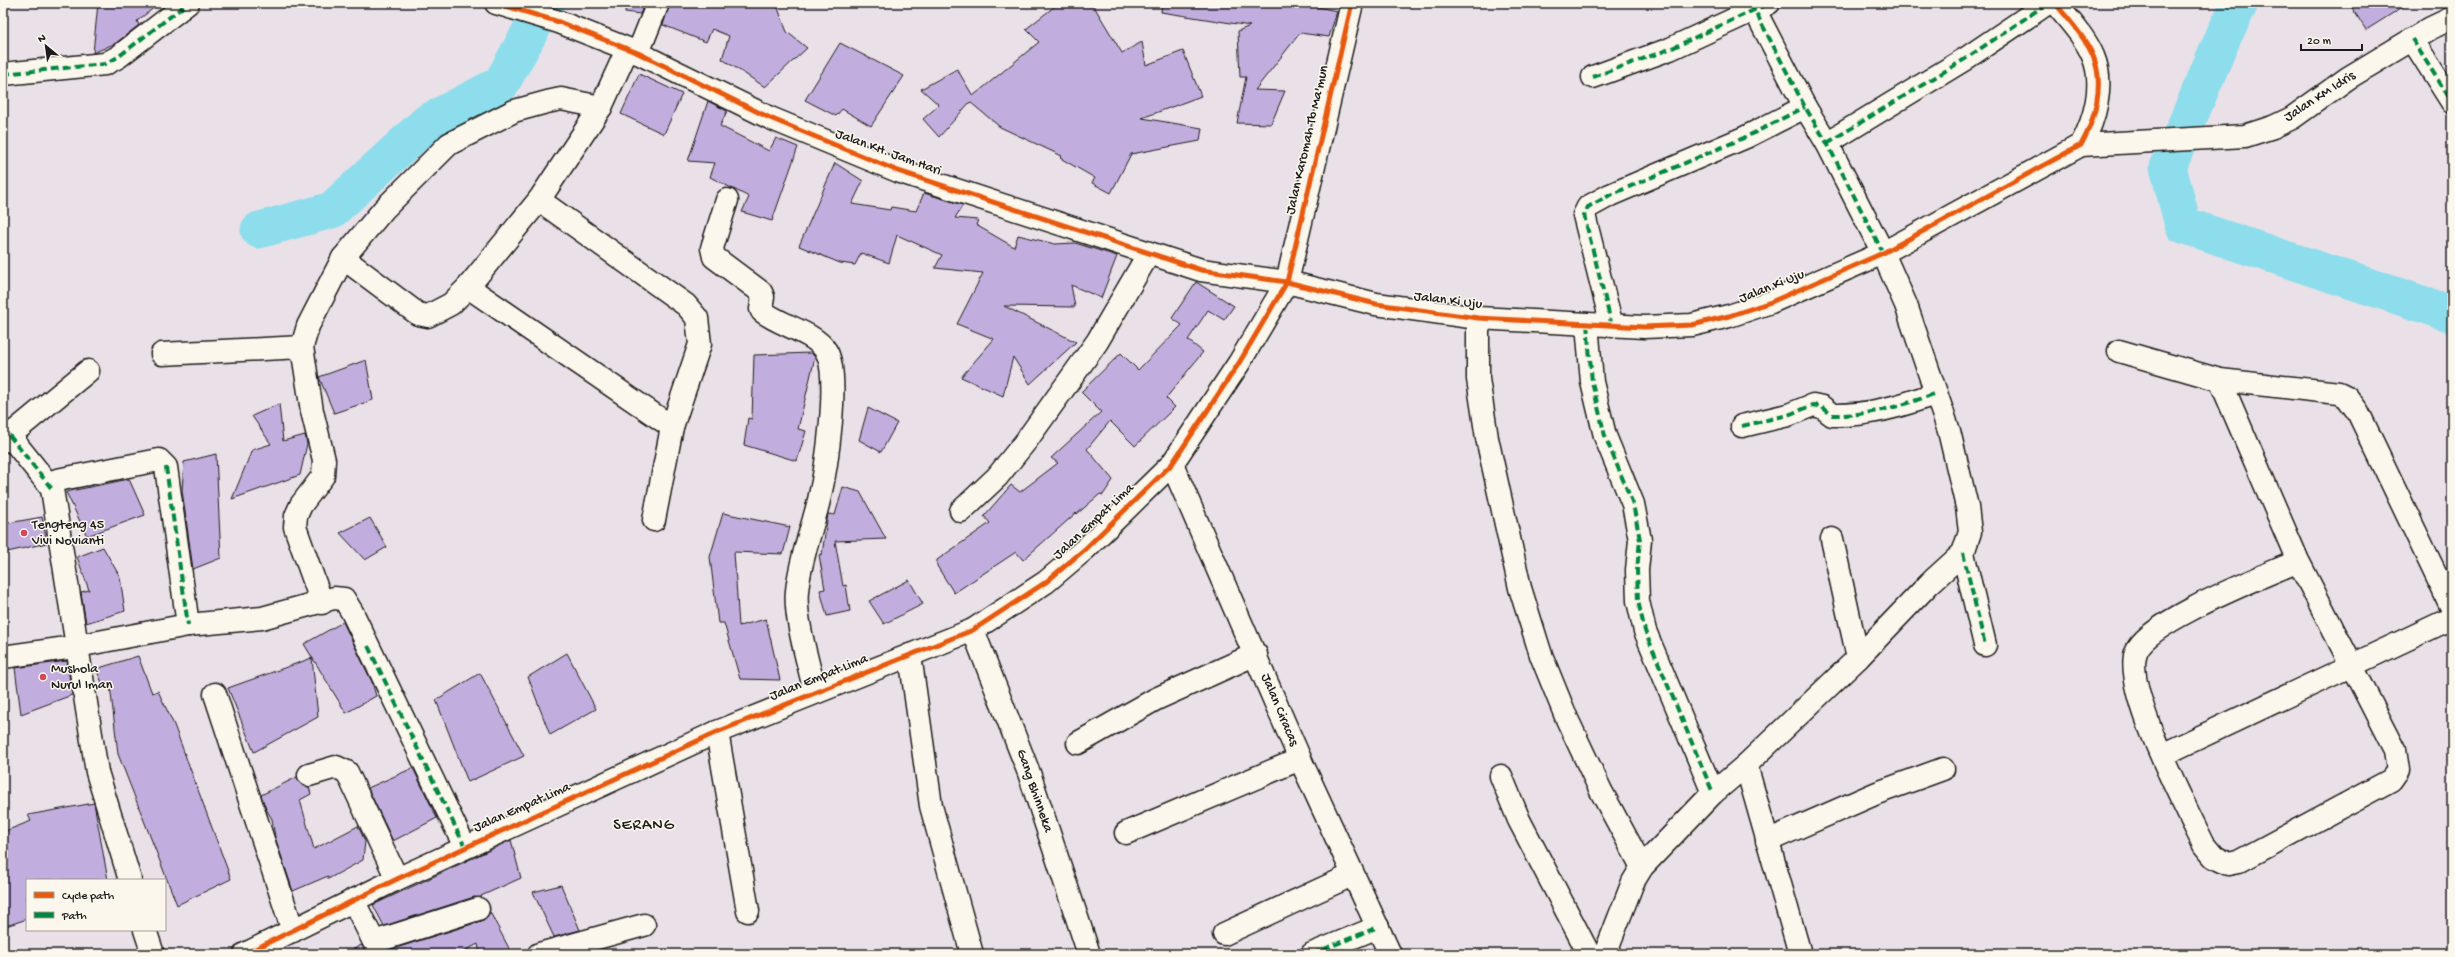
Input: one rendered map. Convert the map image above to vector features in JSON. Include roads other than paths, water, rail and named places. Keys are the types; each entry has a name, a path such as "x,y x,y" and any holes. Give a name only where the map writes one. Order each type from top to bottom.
{"street":[{"path":"3,74 105,64 118,57 188,3"},
{"name":"Jalan KH. Jam Hari","path":"496,3 559,22 632,51 770,118 869,160 1201,270 1287,282"},
{"path":"343,258 418,314 428,316 451,304 468,287 539,200 601,107 658,3"},
{"name":"Jalan Karomah Tb Ma'mun","path":"1287,282 1352,3"},
{"path":"1827,143 1965,59 2048,3"},
{"path":"2055,3 2093,56 2098,77 2096,101 2090,129 2081,145"},
{"path":"1593,77 1670,49 1758,5 1805,107 1827,143 1883,253 1906,305 1949,431 1968,507 1970,532 1963,553 1930,584 1858,658 1746,765 1712,792 1642,867 1633,882 1605,954"},
{"name":"Jalan KM Idris","path":"2081,145 2244,136 2292,118 2348,78 2412,39 2452,18"},
{"path":"2412,39 2452,102"},
{"path":"322,603 295,528 296,516 301,505 323,476 324,460 312,411 302,346 308,326 343,258 384,209 449,144 514,111 547,102 561,99 601,107"},
{"path":"1612,326 1584,215 1588,207 1610,195 1746,137 1805,107"},
{"name":"Jalan Ki Uju","path":"1287,282 1376,304 1478,318 1612,326 1644,327 1692,325 1729,316 1771,302 1883,253 2081,145"},
{"path":"539,200 686,305 697,318 700,344 672,427 654,520"},
{"path":"727,200 712,248 714,257 761,292 763,297 762,311 822,344 830,362 833,394 820,499 804,548 796,592 800,620 815,692"},
{"path":"961,511 997,477 1026,441 1097,342 1149,253"},
{"name":"Jalan Empat Lima","path":"245,954 464,847 717,732 973,630 1046,582 1085,550 1172,464 1239,363 1287,282"},
{"path":"468,287 672,427"},
{"path":"1478,318 1478,379 1487,438 1523,596 1541,655 1567,719 1601,791 1642,867"},
{"path":"1587,324 1592,382 1605,436 1633,504 1640,540 1636,570 1638,601 1645,631 1712,792"},
{"path":"162,354 302,346"},
{"path":"2119,351 2220,380 2338,393 2347,397 2358,412 2452,608"},
{"path":"52,489 6,438 88,371"},
{"path":"2220,380 2298,561 2354,666 2395,750 2398,770 2391,780 2238,862 2228,864 2214,857 2204,845 2162,755 2136,686 2136,652 2150,634 2175,617 2298,561"},
{"path":"1742,426 1788,414 1813,405 1822,407 1832,415 1850,416 1891,408 1936,393"},
{"path":"130,879 97,772 52,489 57,480 159,460 163,463 166,467 188,626"},
{"name":"Jalan Ciracas","path":"1172,464 1256,654 1300,759 1352,875 1378,926 1390,954"},
{"path":"1832,539 1858,658"},
{"path":"1963,553 1985,645"},
{"path":"3,657 76,646 188,626 262,618 322,603 334,598 344,599 352,612 464,847"},
{"path":"2162,755 2354,666 2452,618"},
{"name":"Gang Bhinneka","path":"973,630 1029,773 1089,954"},
{"path":"1078,743 1156,699 1256,654"},
{"path":"910,655 931,806 972,954"},
{"path":"215,694 293,931"},
{"path":"717,732 748,911"},
{"path":"1126,833 1300,759"},
{"path":"1746,765 1800,954"},
{"path":"309,775 336,767 347,772 397,879"},
{"path":"1767,841 1877,793 1943,769"},
{"path":"1501,776 1519,820 1589,954"},
{"path":"1224,934 1352,875"},
{"path":"353,900 376,948 478,909"},
{"path":"539,954 644,925"},
{"path":"1312,954 1378,926"},
{"path":"145,931 153,954"}],"waterway":[{"path":"259,230 332,210 428,122 501,84 546,3"},
{"path":"2240,3 2223,37 2168,167 2183,225 2452,314"}],"place":[{"name":"Tengteng 45 Vivi Novianti","path":"24,533"},
{"name":"Mushola Nurul Iman","path":"43,677"}],"district":[{"name":"SERANG","path":"644,826"}]}
